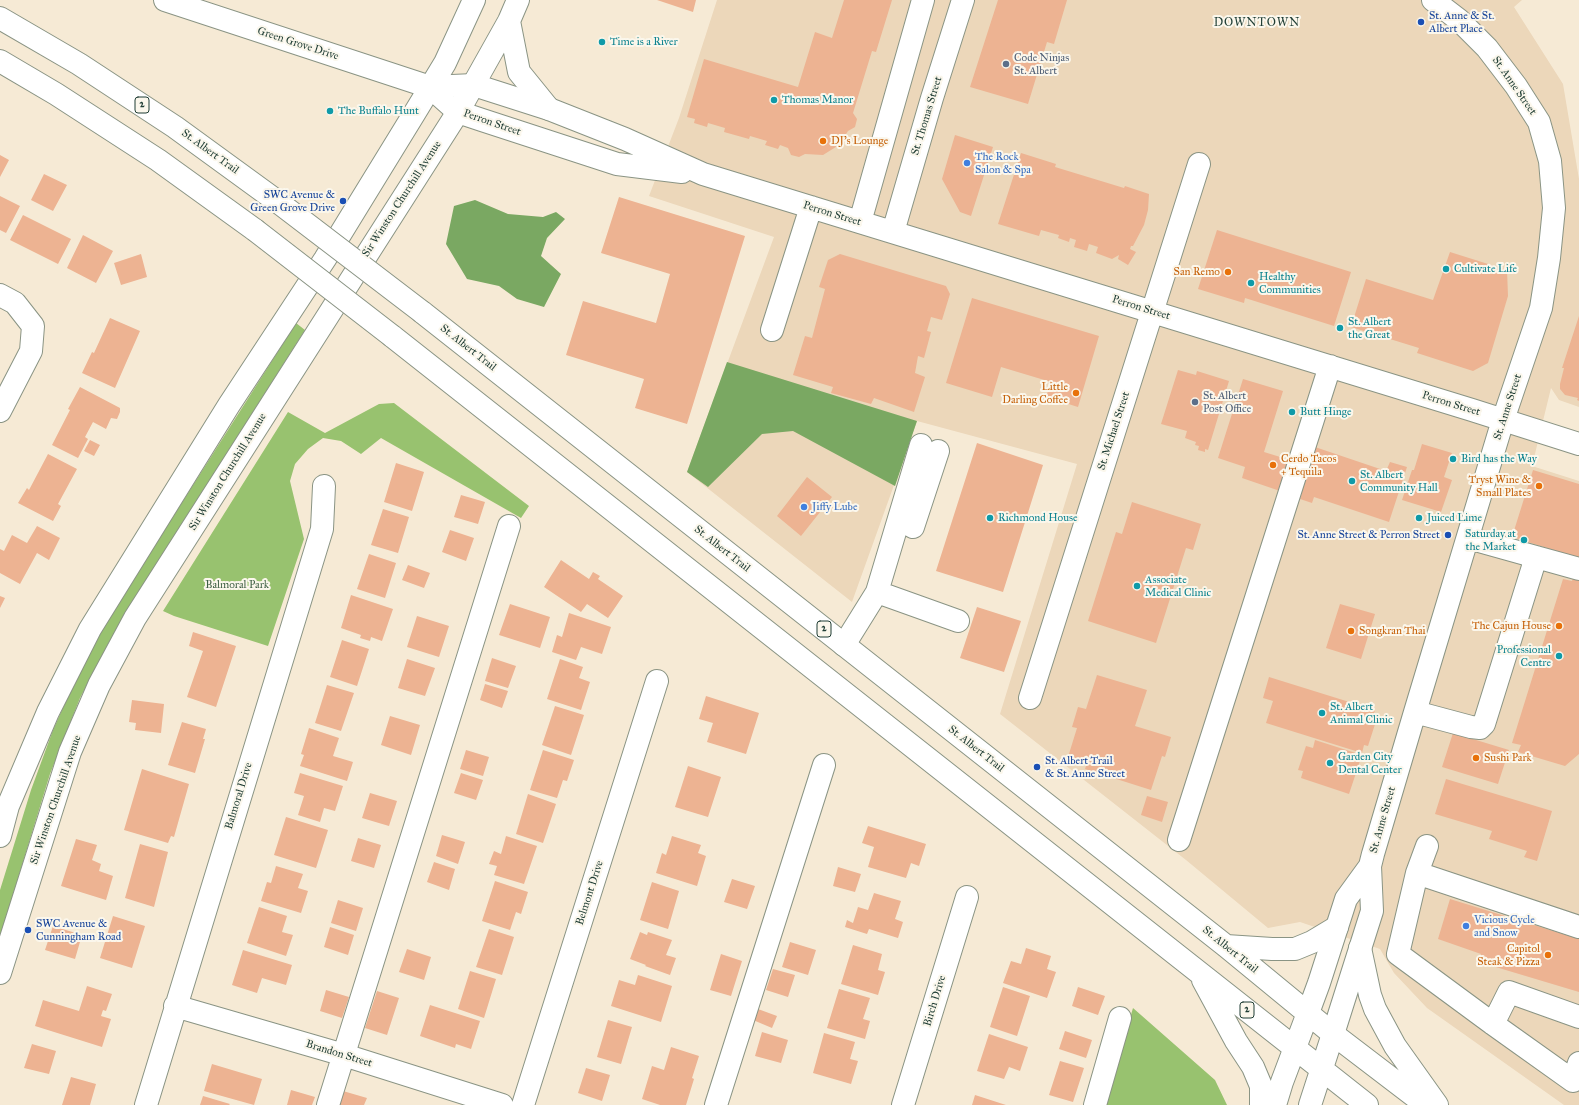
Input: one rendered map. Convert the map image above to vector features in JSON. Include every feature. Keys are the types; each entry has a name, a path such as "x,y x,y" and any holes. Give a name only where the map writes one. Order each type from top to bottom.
{"main road":[{"name":"Green Grove Drive","path":"165,0 430,87"},
{"path":"0,836 8,806 48,712 90,629 229,405 326,259 445,63 474,0"},
{"name":"Sir Winston Churchill Avenue","path":"0,973 70,752 103,679 139,612 458,112 509,21 518,0"},
{"path":"860,222 923,0"},
{"name":"St. Thomas Street","path":"893,232 932,98 963,0"},
{"name":"St. Anne Street","path":"1310,1105 1372,911 1370,866 1415,712 1504,420 1542,308 1549,258 1554,208 1550,162 1539,122 1516,86 1487,48 1465,25 1433,0"},
{"name":"St. Albert Trail","path":"0,18 79,64 175,127 278,202 422,312 1226,946 1333,1034 1426,1105"},
{"path":"509,21 519,72 549,109"},
{"name":"2","path":"0,61 56,94 158,160 255,230 392,336 1367,1105"},
{"name":"Perron Street","path":"430,87 474,85 549,109 625,139 703,174 1579,444"},
{"name":"Perron Street","path":"430,87 458,112 617,164 703,174"},
{"name":"St. Michael Street","path":"1030,698 1199,164"},
{"path":"772,330 811,207"},
{"path":"0,295 15,303 33,326 31,351 0,411"},
{"path":"1179,840 1330,366"},
{"path":"844,645 876,592 919,481 929,448"},
{"path":"913,527 919,481"},
{"name":"Balmoral Drive","path":"146,1105 322,529 324,486"},
{"path":"328,1105 509,526"},
{"path":"1468,538 1579,568"},
{"path":"1415,712 1471,728 1480,728 1484,724 1536,557"},
{"path":"876,592 958,621"},
{"name":"Belmont Drive","path":"523,1105 657,681"},
{"path":"716,1105 824,765"},
{"path":"1427,846 1417,873 1398,954 1573,1081 1579,1063"},
{"name":"St. Anne Street","path":"1275,1105 1282,1082 1296,1049 1319,983 1346,899 1370,866"},
{"path":"1417,873 1579,927"},
{"name":"Birch Drive","path":"903,1105 967,897"},
{"path":"1226,946 1295,949 1312,942 1337,927"},
{"path":"1360,948 1370,995 1375,1009 1395,1046 1437,1105"},
{"path":"1198,972 1236,1040 1254,1067 1261,1086 1262,1105"},
{"path":"1493,1024 1509,992 1579,1017"},
{"name":"Brandon Street","path":"175,1006 344,1055 502,1105"},
{"path":"1095,1105 1120,1018"}],"shaded area":[{"path":"717,0 1522,0 1514,7 1563,84 1579,179 1579,407 1559,400 1551,388 1532,466 1579,481 1579,1105 1564,1105 1427,1008 1394,973 1380,949 1300,922 1268,928 1186,860 1000,714 1077,464 917,421 852,602 687,472 774,237 649,196 679,118"}],"green space":[{"path":"475,200 508,214 543,217 556,212 565,219 547,238 541,256 561,274 544,307 517,299 499,286 467,279 446,244 454,206"},
{"path":"296,323 305,330 134,600 108,644 80,698 50,774 0,937 0,890 31,790 53,730 80,670 113,611"},
{"path":"727,362 917,421 895,486 793,431 762,434 708,487 687,472"},
{"name":"Balmoral Park","path":"394,403 529,506 521,518 381,438 361,454 341,441 323,438 308,449 295,464 290,481 304,539 268,646 174,616 163,611 288,412 325,433 379,404"},
{"path":"1133,1008 1215,1080 1227,1105 1104,1105"}],"building":[{"path":"657,0 696,0 693,12"},
{"name":"Thomas Manor","path":"844,0 892,0 876,52 872,51 853,113 857,119 855,127 848,131 839,145 823,155 805,154 799,157 791,155 788,148 780,145 778,149 765,145 767,141 750,136 749,139 724,132 725,128 708,123 707,127 694,123 695,119 687,117 704,59 798,87 815,32 832,38"},
{"path":"998,0 1067,0 1054,44 1047,42 1028,104 970,87"},
{"name":"The Rock Salon & Spa","path":"955,135 993,147 971,216 960,212 942,179"},
{"path":"1021,153 1056,164 1055,167 1149,194 1148,210 1144,225 1133,246 1131,246 1130,249 1136,252 1128,265 1118,259 1119,255 1112,259 1096,253 1098,247 1089,244 1087,251 1074,247 1076,240 1070,238 1069,242 1058,238 1059,235 1041,230 1039,236 998,224"},
{"path":"0,155 9,160 0,177"},
{"path":"44,174 67,185 53,211 31,200"},
{"path":"0,196 20,206 6,233 0,230"},
{"path":"619,197 745,236 687,424 635,408 644,379 566,355 583,301 656,323 670,274 601,253"},
{"path":"23,215 71,239 58,264 10,240"},
{"path":"1217,230 1351,272 1334,326 1245,298 1244,303 1198,289"},
{"path":"83,235 113,251 96,283 67,268"},
{"path":"1450,252 1507,270 1508,296 1488,363 1473,371 1417,353 1419,348 1351,327 1366,279 1433,300"},
{"path":"141,254 147,277 121,285 114,263"},
{"path":"840,254 946,286 950,294 942,320 931,317 927,331 931,332 924,358 918,356 915,373 925,377 914,412 874,398 871,404 831,393 833,387 793,375 805,336 812,338 825,289 819,287 828,260"},
{"path":"972,298 1099,336 1078,407 1046,397 1051,382 1001,367 992,397 946,383"},
{"path":"1579,316 1579,401 1577,400 1578,398 1565,395 1560,389 1560,384 1564,368 1562,368"},
{"path":"110,318 140,331 115,388 82,373 92,352 94,353"},
{"name":"St. Albert Post Office","path":"1178,370 1196,375 1197,371 1229,381 1208,450 1205,449 1205,452 1198,450 1199,446 1195,445 1196,442 1185,438 1187,431 1161,424"},
{"path":"1243,379 1283,391 1264,452 1290,460 1280,491 1242,478 1245,467 1218,458"},
{"path":"80,387 120,408 120,412 117,419 111,418 106,429 93,422 85,437 88,439 78,458 52,445 70,410 68,409"},
{"path":"90,440 100,445 94,456 84,451"},
{"name":"Richmond House","path":"977,443 1043,465 1003,592 936,571"},
{"path":"1422,444 1452,453 1444,477 1452,480 1441,512 1402,500 1412,470 1414,470"},
{"name":"St. Albert Community Hall","path":"1312,446 1386,471 1390,462 1407,467 1389,522 1314,497 1312,503 1300,499 1302,493 1297,491"},
{"path":"48,454 77,469 58,504 61,506 53,521 18,503 27,488 29,490"},
{"path":"396,463 424,472 412,511 384,502"},
{"path":"1533,470 1579,484 1579,558 1512,537"},
{"name":"Jiffy Lube","path":"807,477 832,497 801,536 777,516"},
{"path":"461,495 485,502 478,524 454,517"},
{"name":"Associate Medical Clinic","path":"1132,502 1201,524 1193,550 1186,548 1156,643 1088,621 1116,532 1122,534"},
{"path":"383,509 409,517 398,553 371,545"},
{"path":"37,526 60,538 49,560 37,553 20,584 0,573 0,549 4,551 12,535 27,543"},
{"path":"450,530 474,538 466,561 442,552"},
{"path":"369,554 396,563 385,598 357,589"},
{"path":"561,560 589,579 593,572 600,576 598,579 623,596 608,618 587,604 581,612 544,587"},
{"path":"408,565 430,573 424,588 402,580"},
{"name":"Professional Centre","path":"1574,575 1579,577 1579,754 1565,766 1518,752 1521,745 1512,743 1563,579 1572,581"},
{"path":"351,595 393,609 382,641 371,637 370,641 360,638 361,635 341,628"},
{"path":"0,596 5,598 0,608"},
{"path":"510,604 550,617 540,648 499,635"},
{"name":"Songkran Thai","path":"1340,604 1375,614 1361,659 1326,648"},
{"path":"977,607 1021,621 1004,672 960,658"},
{"path":"569,613 611,627 602,654 581,647 576,660 552,652 557,635 562,637"},
{"path":"417,616 449,626 439,657 407,647"},
{"path":"193,632 236,646 216,707 187,697 203,651 189,646"},
{"path":"342,640 369,649 357,686 330,677"},
{"path":"492,658 516,666 508,688 485,681"},
{"path":"407,659 435,668 425,696 398,688"},
{"path":"560,659 583,667 579,678 590,682 581,710 547,699"},
{"path":"1097,675 1147,690 1135,726 1171,737 1165,757 1162,756 1151,790 1085,769 1087,763 1068,757 1077,728 1072,727 1078,707 1086,709"},
{"name":"St. Albert Animal Clinic","path":"1269,677 1375,710 1373,717 1377,718 1368,746 1364,745 1362,753 1266,723 1273,701 1263,698"},
{"path":"485,684 508,691 502,708 480,700"},
{"path":"327,685 354,693 341,731 315,723"},
{"path":"706,696 759,713 746,754 707,742 713,723 699,719"},
{"path":"132,700 164,704 161,733 135,730 136,723 129,722"},
{"path":"555,706 584,715 571,755 542,745"},
{"path":"390,716 420,725 411,755 381,745"},
{"path":"182,722 206,729 203,739 205,739 195,773 168,765"},
{"path":"309,728 339,738 333,756 353,762 347,781 300,766 304,755 301,754"},
{"name":"Sushi Park","path":"1453,733 1509,750 1498,784 1442,767"},
{"name":"Garden City Dental Center","path":"1315,740 1362,755 1349,794 1301,778 1303,771 1298,770 1306,746 1313,748"},
{"path":"466,750 489,757 483,776 460,769"},
{"path":"543,750 574,760 567,781 563,780 557,798 530,790"},
{"path":"688,766 721,777 708,817 675,807"},
{"path":"142,769 189,784 174,837 171,836 168,843 124,830"},
{"path":"300,773 343,786 335,811 324,808 320,822 298,815 304,796 294,793"},
{"path":"461,773 483,780 476,800 454,793"},
{"path":"1446,779 1552,811 1537,861 1524,857 1527,851 1489,839 1492,831 1435,814"},
{"path":"370,793 397,801 389,826 362,818"},
{"path":"528,794 556,804 543,843 516,834"},
{"path":"1147,796 1168,802 1162,822 1141,815"},
{"path":"286,817 328,830 316,868 274,855"},
{"path":"868,826 926,844 919,866 911,863 906,878 868,867 874,847 862,843"},
{"path":"442,835 465,842 458,864 436,856"},
{"path":"506,836 537,846 524,884 494,875 497,866 489,864 494,851 501,854"},
{"path":"672,836 701,845 698,853 706,856 697,886 656,873 662,853 666,855"},
{"path":"358,838 381,845 374,868 351,861"},
{"path":"76,839 97,845 92,860 101,864 99,871 113,876 106,900 61,886"},
{"path":"140,844 168,852 154,907 125,898"},
{"path":"434,862 455,869 449,890 427,882"},
{"path":"276,866 303,874 298,888 308,891 301,913 261,901 267,882 271,883"},
{"path":"838,867 861,874 855,892 833,886"},
{"path":"732,879 755,886 747,909 724,902"},
{"path":"495,881 528,892 521,914 516,912 510,930 482,921"},
{"path":"652,882 679,891 668,929 640,920"},
{"path":"874,893 901,901 895,919 903,922 898,938 869,929 867,934 845,927 847,920 853,923 858,907 868,910"},
{"path":"1450,899 1579,939 1579,992 1479,962 1481,954 1438,939"},
{"path":"338,900 363,908 356,931 331,923"},
{"path":"259,907 287,916 282,932 293,935 286,956 247,943"},
{"path":"113,916 145,926 132,968 100,958"},
{"path":"53,926 82,935 75,959 45,950"},
{"path":"330,927 354,935 348,955 324,947"},
{"path":"489,929 514,937 502,975 476,967"},
{"path":"640,932 647,935 648,932 672,940 666,955 676,958 670,975 630,959"},
{"path":"790,942 816,950 808,975 782,967"},
{"path":"853,945 882,954 878,970 885,972 878,995 841,984"},
{"path":"1026,948 1051,956 1047,969 1056,972 1047,998 1003,983 1011,961 1021,964"},
{"path":"407,949 431,957 424,980 399,972"},
{"path":"243,950 292,965 286,985 262,978 257,993 232,985"},
{"path":"721,954 742,961 731,996 710,990"},
{"path":"773,969 795,975 788,997 766,990"},
{"path":"470,971 496,979 484,1018 458,1009"},
{"path":"638,975 672,986 661,1022 611,1006 619,980 635,985"},
{"path":"87,986 112,994 106,1011 103,1010 101,1016 111,1019 102,1047 35,1026 43,1000 79,1011"},
{"path":"1003,987 1030,996 1017,1036 990,1027"},
{"path":"1078,987 1105,996 1098,1015 1072,1006"},
{"path":"839,989 870,998 863,1019 870,1021 865,1039 827,1028"},
{"path":"326,990 349,997 342,1018 320,1011"},
{"path":"377,991 399,998 387,1035 365,1028"},
{"path":"430,1005 480,1021 471,1049 456,1044 455,1048 420,1036"},
{"path":"758,1009 777,1016 772,1028 753,1020"},
{"path":"608,1020 632,1027 621,1064 597,1057"},
{"path":"1065,1031 1092,1040 1086,1058 1059,1049"},
{"path":"762,1032 788,1040 781,1063 755,1056"},
{"path":"824,1033 855,1042 850,1059 858,1061 851,1084 813,1073"},
{"path":"989,1034 1028,1047 1020,1071 1009,1067 1004,1079 977,1071"},
{"path":"32,1044 56,1051 49,1074 24,1068"},
{"path":"671,1047 699,1056 686,1105 660,1105 642,1099 652,1066 664,1070"},
{"path":"1060,1061 1084,1068 1073,1102 1049,1095"},
{"path":"212,1064 262,1079 254,1105 204,1091"},
{"path":"586,1068 610,1075 602,1101 578,1093"},
{"path":"71,1077 96,1084 90,1105 62,1105"},
{"path":"291,1090 315,1097 312,1105 287,1105"},
{"path":"343,1091 367,1098 364,1105 339,1105"},
{"path":"975,1095 1006,1105 972,1105"},
{"path":"203,1096 230,1104 200,1105"}],"place":[{"name":"St. Anne & St. Albert Place","path":"1421,22"},
{"name":"Time is a River","path":"602,42"},
{"name":"Code Ninjas St. Albert","path":"1006,64"},
{"name":"Thomas Manor","path":"774,100"},
{"name":"The Buffalo Hunt","path":"330,111"},
{"name":"DJ's Lounge","path":"823,141"},
{"name":"The Rock Salon & Spa","path":"967,163"},
{"name":"SWC Avenue & Green Grove Drive","path":"343,201"},
{"name":"Cultivate Life","path":"1446,269"},
{"name":"San Remo","path":"1228,272"},
{"name":"Healthy Communities","path":"1251,283"},
{"name":"St. Albert the Great","path":"1340,328"},
{"name":"Little Darling Coffee","path":"1076,393"},
{"name":"St. Albert Post Office","path":"1195,402"},
{"name":"Butt Hinge","path":"1292,412"},
{"name":"Bird has the Way","path":"1453,459"},
{"name":"Cerdo Tacos + Tequila","path":"1273,465"},
{"name":"St. Albert Community Hall","path":"1352,481"},
{"name":"Tryst Wine & Small Plates","path":"1539,486"},
{"name":"Jiffy Lube","path":"804,507"},
{"name":"Richmond House","path":"990,518"},
{"name":"Juiced Lime","path":"1419,518"},
{"name":"St. Anne Street & Perron Street","path":"1448,535"},
{"name":"Saturday at the Market","path":"1524,540"},
{"name":"Associate Medical Clinic","path":"1137,586"},
{"name":"The Cajun House","path":"1559,626"},
{"name":"Songkran Thai","path":"1351,631"},
{"name":"Professional Centre","path":"1559,656"},
{"name":"St. Albert Animal Clinic","path":"1322,713"},
{"name":"Sushi Park","path":"1476,758"},
{"name":"Garden City Dental Center","path":"1330,763"},
{"name":"St. Albert Trail & St. Anne Street","path":"1037,767"},
{"name":"Vicious Cycle and Snow","path":"1466,926"},
{"name":"SWC Avenue & Cunningham Road","path":"28,930"},
{"name":"Capitol Steak & Pizza","path":"1548,955"}],"district":[{"name":"DOWNTOWN","path":"1257,23"}]}
